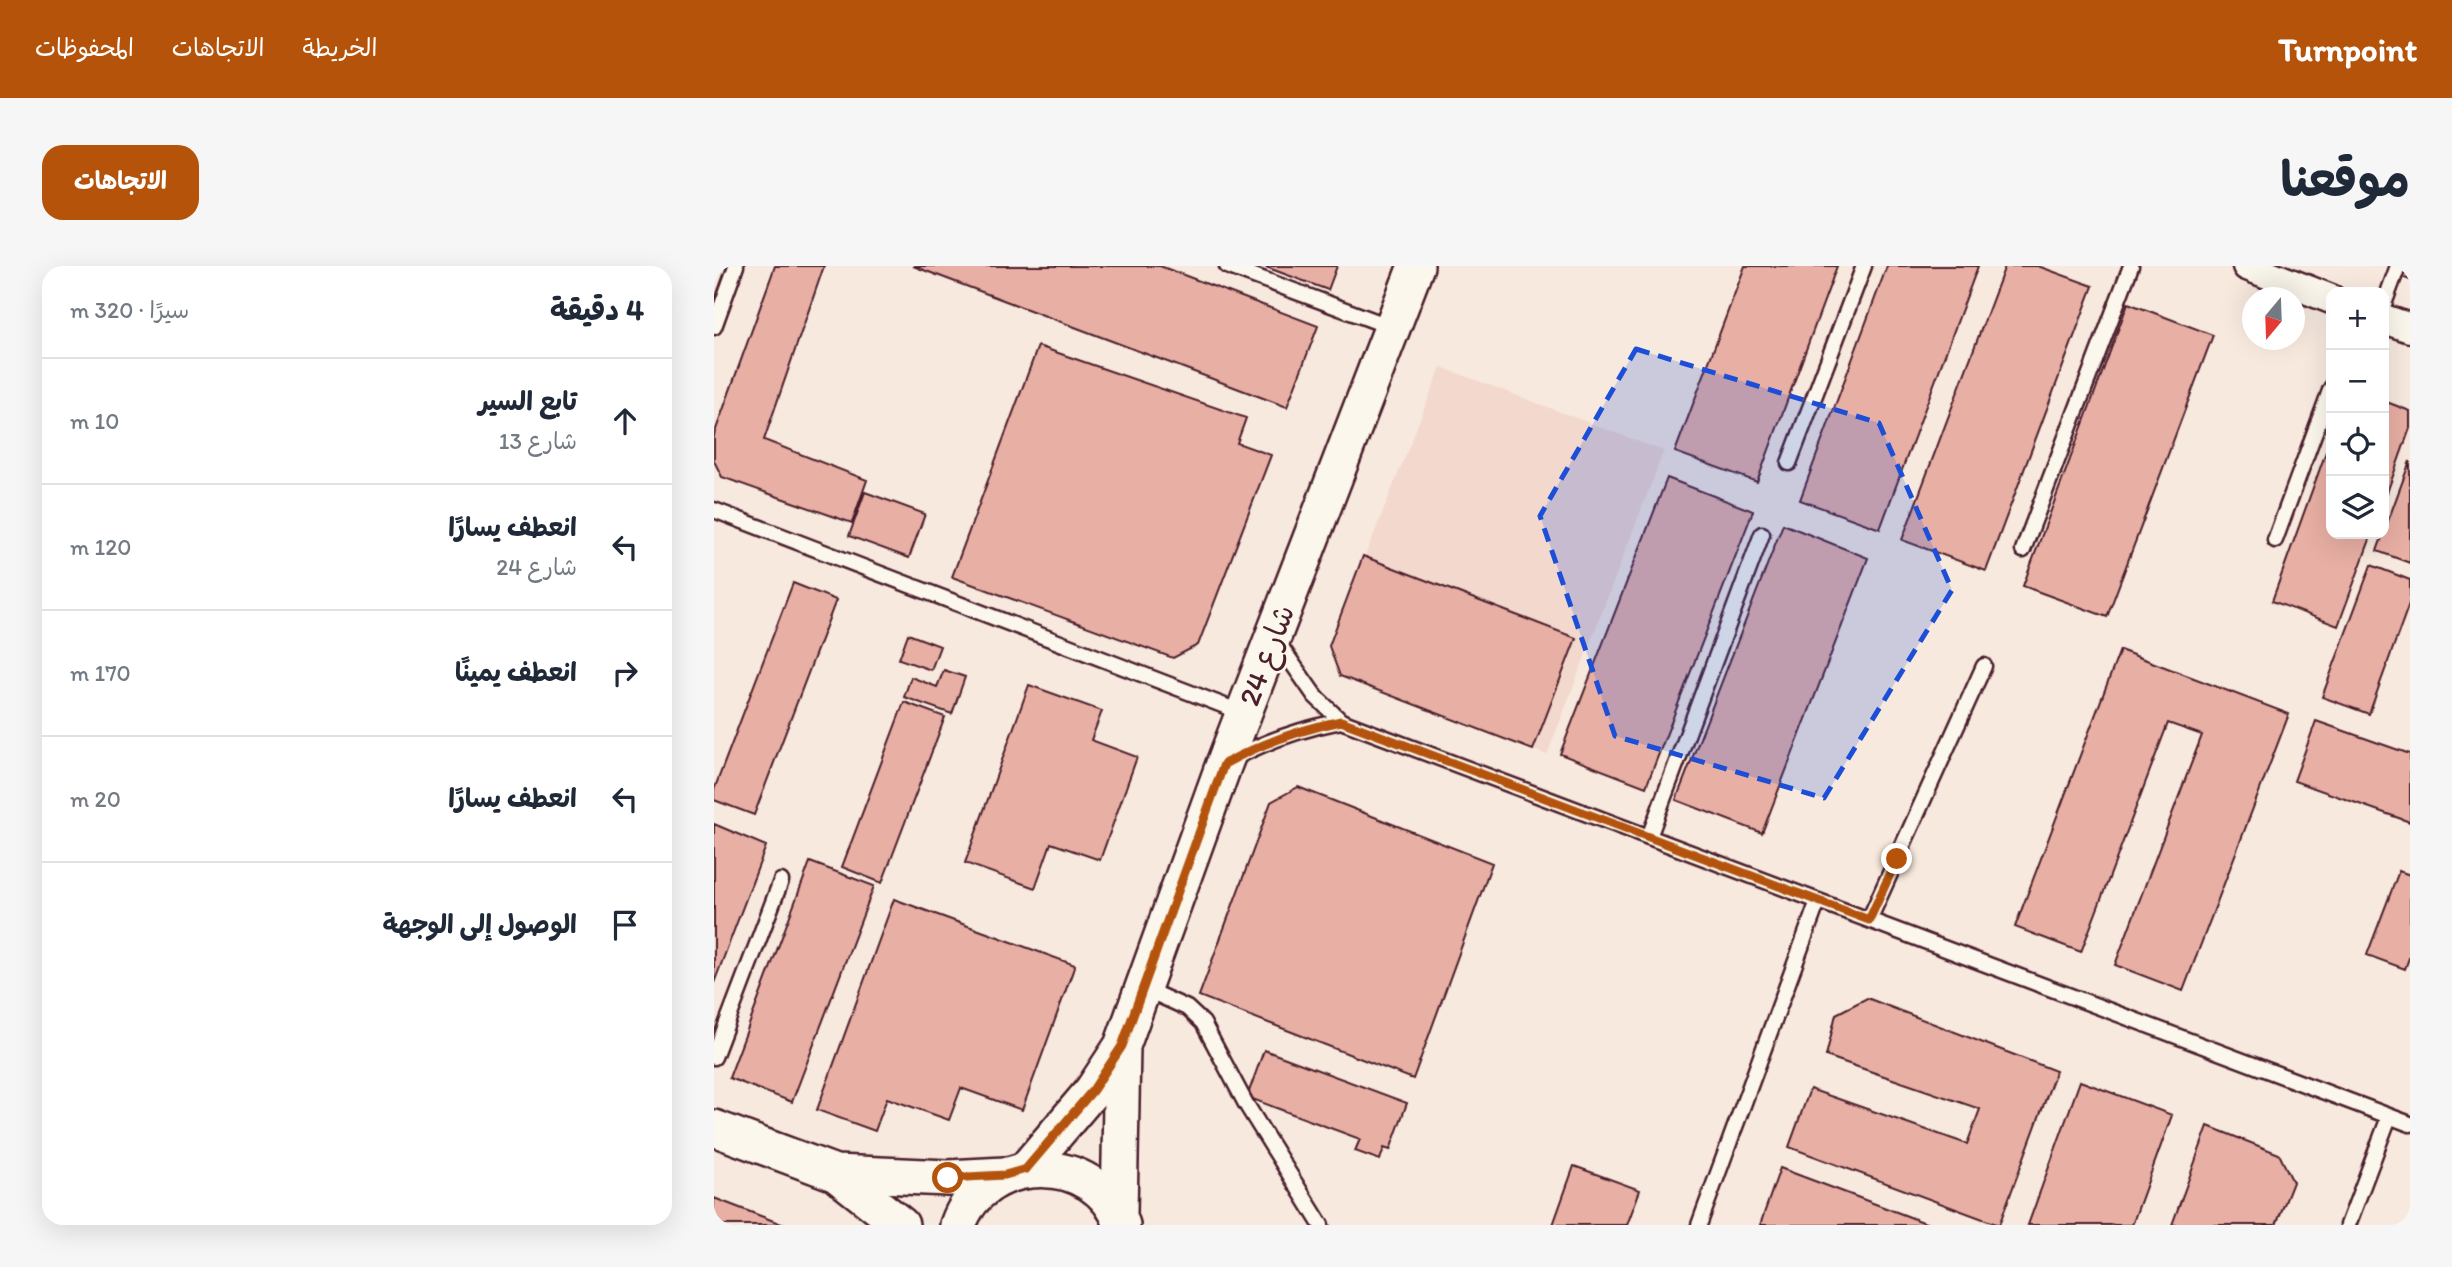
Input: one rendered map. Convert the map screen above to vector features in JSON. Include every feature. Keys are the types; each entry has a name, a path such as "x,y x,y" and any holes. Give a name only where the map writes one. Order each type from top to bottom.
{"street":[{"name":"شارع 24","path":"958,1225 962,1214 980,1191 1016,1172 1093,1090 1122,1046 1243,713 1416,266"},
{"path":"2247,266 2326,297"},
{"path":"2389,321 2410,328"},
{"name":"شارع 24","path":"1121,1220 1122,1046"},
{"path":"714,1128 835,1173 901,1225"},
{"path":"835,1173 948,1178 1054,1169 1079,1177 1102,1193 1121,1220"}],"lane":[{"path":"714,327 736,266"},
{"path":"1227,266 1393,328"},
{"path":"1789,463 1864,266"},
{"path":"2024,550 2131,266"},
{"path":"2389,290 2398,266"},
{"path":"2275,540 2326,402"},
{"path":"714,510 1243,713"},
{"path":"1649,838 1762,534"},
{"path":"1273,636 1315,696 1341,721 2410,1124"},
{"path":"1869,920 1984,666"},
{"path":"1224,764 1273,739 1300,729 1341,721"},
{"path":"714,1058 781,881"},
{"path":"1699,1225 1818,901"},
{"path":"1143,988 1187,1008 1203,1023 1246,1104 1321,1225"},
{"path":"2348,1225 2389,1117"}],"highlighted area":[{"path":"1636,349 1879,423 1952,590 1824,798 1615,736 1540,516"}],"shaded area":[{"path":"1441,367 1664,451 1547,755 1340,676 1329,646"}],"building":[{"path":"775,266 824,266 764,440 867,480 852,523 722,477 714,461 714,435"},
{"path":"913,266 1160,266 1318,326 1287,407"},
{"path":"1263,266 1337,266 1328,290"},
{"path":"1745,266 1837,266 1757,482 1675,452"},
{"path":"1887,266 1978,266 1880,529 1800,500"},
{"path":"2005,266 2038,266 2093,286 1986,571 1902,540"},
{"path":"2403,266 2410,266 2410,280 2399,276"},
{"path":"2128,303 2213,335 2107,617 2023,586"},
{"path":"1038,346 1246,418 1237,443 1271,455 1198,645 1173,658 952,577"},
{"path":"2389,403 2410,411 2410,428 2389,487"},
{"path":"2326,452 2326,539 2370,539 2338,626 2272,601"},
{"path":"2410,461 2410,563 2377,551 2381,539 2389,539 2389,518"},
{"path":"1667,478 1753,511 1646,787 1560,754"},
{"path":"865,492 925,514 909,558 849,536"},
{"path":"1783,524 1868,558 1762,833 1676,800"},
{"path":"1363,556 1576,638 1533,750 1340,676 1329,646"},
{"path":"2371,565 2410,580 2410,601 2369,714 2322,697"},
{"path":"793,583 836,600 754,815 714,800 714,790"},
{"path":"908,634 940,646 931,670 899,659"},
{"path":"2120,650 2289,714 2183,991 2115,965 2202,735 2168,723 2081,952 2015,927"},
{"path":"944,670 965,677 952,714 904,697 911,677 937,687"},
{"path":"1029,685 1102,711 1091,740 1137,757 1100,860 1051,843 1035,888 965,863"},
{"path":"904,702 945,717 882,883 842,867"},
{"path":"2316,721 2410,754 2410,822 2294,781"},
{"path":"1298,787 1492,863 1413,1079 1199,996 1271,802"},
{"path":"714,824 766,846 714,983"},
{"path":"810,862 874,886 792,1102 729,1078"},
{"path":"2399,871 2410,875 2410,955 2405,969 2367,955"},
{"path":"894,899 1075,965 1022,1110 961,1088 949,1120 887,1098 875,1131 817,1110"},
{"path":"1867,998 2056,1071 1999,1225 1789,1147 1810,1089 1967,1144 1980,1109 1826,1056 1836,1014"},
{"path":"1264,1050 1407,1103 1390,1150 1384,1148 1380,1160 1355,1151 1360,1139 1247,1097"},
{"path":"2080,1081 2172,1115 2132,1225 2028,1225"},
{"path":"2208,1126 2279,1154 2293,1182 2276,1225 2172,1225"},
{"path":"1574,1166 1640,1190 1627,1225 1553,1225"},
{"path":"1780,1168 1931,1225 1760,1225"},
{"path":"714,1198 784,1225 714,1225"}],"route":[{"path":"948,1178 1005,1175 1026,1169 1093,1090 1122,1046 1224,764 1260,744 1300,729 1341,721 1869,920 1897,859"}]}
